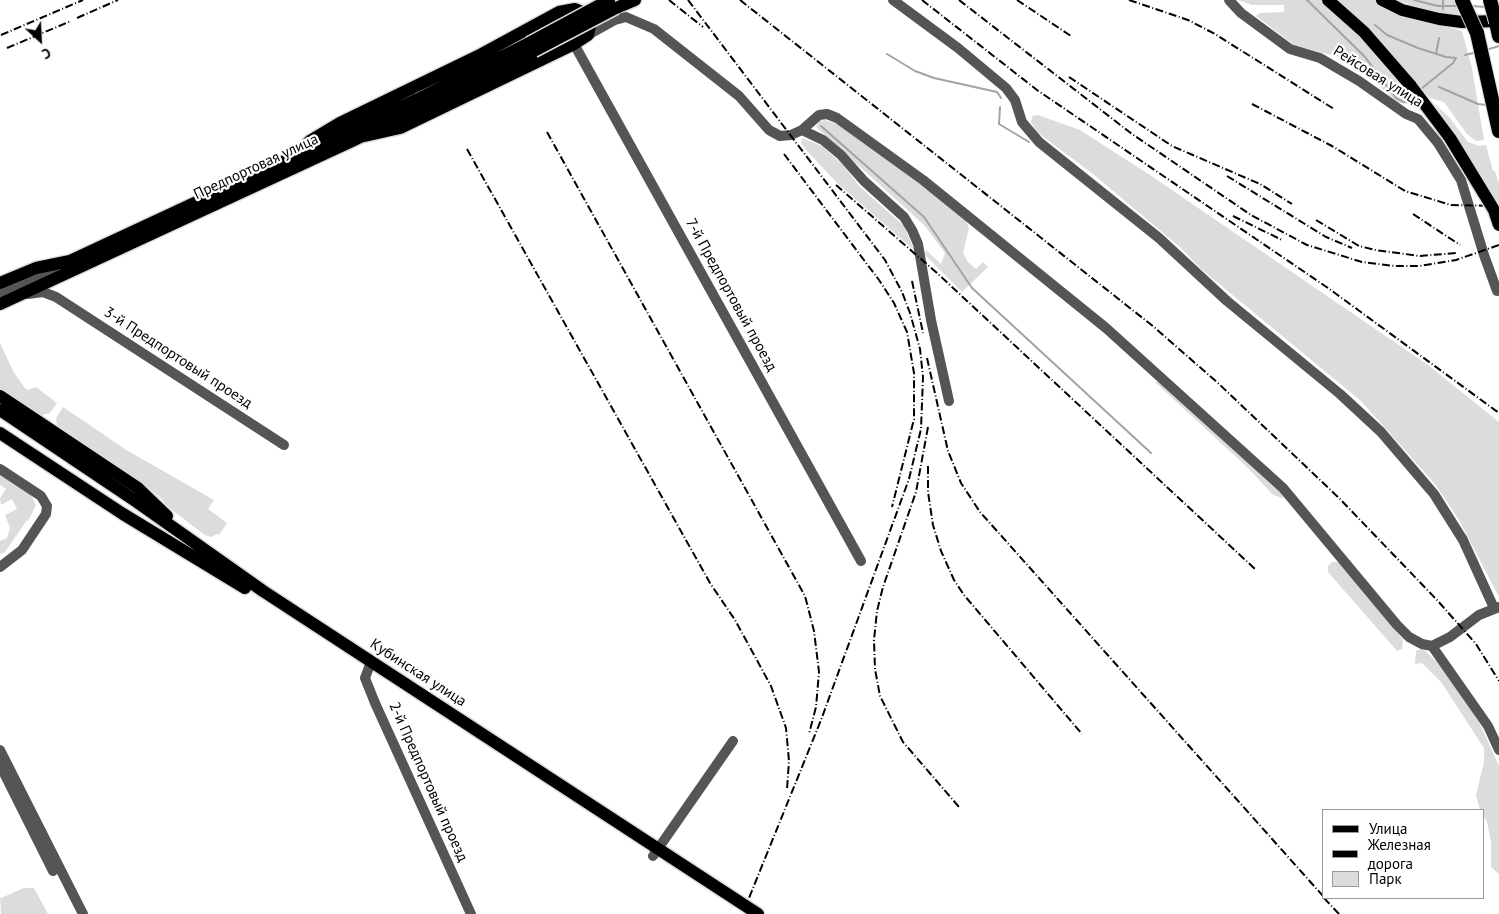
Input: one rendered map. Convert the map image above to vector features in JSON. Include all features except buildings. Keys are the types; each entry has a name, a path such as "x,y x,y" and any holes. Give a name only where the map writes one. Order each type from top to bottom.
{"highway":[{"path":"1462,0 1477,33"},
{"path":"1470,0 1499,130"},
{"path":"1490,0 1498,26"},
{"path":"1496,0 1498,26"}],"main road":[{"path":"522,52 612,4 629,0"},
{"path":"612,4 635,0"},
{"path":"1328,0 1364,32 1411,86 1450,138 1494,210 1499,225"},
{"path":"1382,0 1402,10 1439,19 1498,26"},
{"path":"295,155 310,141 340,123 478,56 559,12 568,9 580,10 590,26 588,35 574,44 400,128 360,137"},
{"name":"Предпортовая улица","path":"0,304 360,137 522,52"},
{"name":"Предпортовая улица","path":"70,261 295,155 522,52"},
{"path":"0,283 36,268 70,261"},
{"path":"1,404 147,495 186,536"},
{"name":"Кубинская улица","path":"1,404 65,453 369,665"},
{"name":"Кубинская улица","path":"0,432 123,514 369,665 745,914"},
{"name":"Кубинская улица","path":"655,853 758,914"}],"street":[{"path":"588,35 614,20 626,18 635,20 654,29 680,48 739,96 769,130 780,136 791,135 802,130 819,115 827,114 837,118 923,180 1052,283 1257,462 1290,495 1409,637 1422,644 1432,646 1450,637 1479,615 1497,608 1463,540 1434,494 1381,432 1346,400 1227,301 1159,238 1039,142 1022,122 1015,100 1006,88 958,48 893,0"},
{"name":"Рейсовая улица","path":"1229,0 1241,13 1290,49 1320,58 1359,81 1406,114 1418,119 1450,161 1467,193 1484,256 1497,291 1499,290"},
{"name":"7-й Предпортовый проезд","path":"574,44 861,561"},
{"path":"802,130 823,140 841,155 864,181 904,217 912,230 918,244 931,320 949,401"},
{"name":"Предпортовая улица","path":"0,293 70,261"},
{"path":"56,278 52,286 56,296"},
{"name":"3-й Предпортовый проезд","path":"14,298 43,292 56,296 284,445"},
{"path":"0,469 41,496 47,506 46,514 22,550 0,567"},
{"path":"0,559 17,546 41,511 47,506"},
{"path":"1432,646 1488,726 1499,750"},
{"name":"2-й Предпортовый проезд","path":"369,665 366,678 375,703 471,914"},
{"path":"655,853 733,741"},
{"path":"0,750 82,914"},
{"path":"0,765 75,914"}],"green space":[{"path":"1238,0 1322,0 1358,34 1417,105 1398,103 1346,59 1294,45 1256,16 1260,13 1284,12 1284,5 1252,5"},
{"path":"1334,0 1373,0 1401,15 1462,31 1472,68 1484,140 1476,141 1467,134 1444,102 1430,98 1395,60"},
{"path":"1398,0 1455,0 1460,18 1423,9"},
{"path":"1435,104 1449,117 1468,142 1479,146 1486,145 1493,171 1495,171 1499,184 1499,203 1495,203 1476,168"},
{"path":"1038,115 1080,130 1150,175 1428,365 1499,422 1499,597 1459,520 1435,484 1361,401 1201,269 1181,248 1093,174 1037,132 1031,122 1032,116"},
{"path":"825,120 840,125 905,172 966,221 969,228 963,253 968,262 976,269 983,262 988,267 962,292 925,255 926,250 941,264 945,253 924,225 816,127 819,121"},
{"path":"802,138 822,146 844,166 859,186 904,226 914,250 838,184 808,152 801,143"},
{"path":"0,343 14,373 25,388 28,390 36,387 57,403 50,413 41,415 0,388"},
{"path":"1159,381 1271,481 1284,497 1281,498 1272,494 1248,468 1155,382"},
{"path":"63,407 128,451 214,500 208,509 227,523 219,535 211,537 205,535 168,507 161,498 143,483 57,425 56,418"},
{"path":"0,475 31,495 36,505 28,521 5,552 0,554 0,541 7,538 10,528 5,515 17,509 12,499 1,505 0,498 6,489 0,485"},
{"path":"1332,562 1340,562 1403,640 1402,649 1397,651 1328,572 1328,566"},
{"path":"1422,648 1440,665 1481,726 1499,766 1499,874 1491,867 1491,842 1487,822 1484,817 1484,809 1480,809 1476,795 1484,762 1484,748 1441,682 1422,663 1415,664 1416,651"},
{"path":"24,888 34,888 48,914 1,914 0,896 1,898"}],"waterway":[{"path":"1307,0 1365,57 1396,98 1404,102 1411,100"},
{"path":"1414,0 1438,6 1459,6"},
{"path":"1443,0 1443,9"},
{"path":"1471,6 1486,7"},
{"path":"1375,25 1387,35 1418,48 1446,57 1456,58"},
{"path":"1436,54 1439,38"},
{"path":"1486,50 1499,46"},
{"path":"1465,55 1477,52"},
{"path":"887,54 915,71 934,78 997,92 1001,98"},
{"path":"1421,89 1453,63 1456,58"},
{"path":"1439,87 1478,104 1487,105"},
{"path":"1000,107 999,124 1029,142"},
{"path":"821,126 924,217 972,288 1151,453"}],"railway":[{"path":"1,35 83,0"},
{"path":"77,18 118,0"},
{"path":"669,0 703,27"},
{"path":"688,0 885,260 902,292 910,313 920,349 923,377 921,429 909,479 821,720 749,898"},
{"path":"740,0 1154,327 1219,384 1339,498 1437,600 1476,644 1499,681"},
{"path":"922,0 1037,90 1328,288 1499,413"},
{"path":"959,0 1132,134 1251,215 1307,245 1362,262 1395,266 1419,266 1456,260 1499,245"},
{"path":"1017,0 1071,36"},
{"path":"1129,0 1188,20 1215,34 1334,109"},
{"path":"7,48 71,21"},
{"path":"1069,77 1172,146 1260,184 1292,204"},
{"path":"1252,104 1332,146 1405,191 1451,205 1499,206"},
{"path":"547,132 805,596 814,631 819,672 816,707 809,734"},
{"path":"467,149 710,583 735,620 771,686 786,728 789,761 787,789"},
{"path":"784,154 879,280 894,303 907,332 914,373 914,419 892,507"},
{"path":"1227,176 1326,237 1352,248"},
{"path":"836,185 937,273 1255,569"},
{"path":"1413,214 1460,245"},
{"path":"1233,216 1282,240"},
{"path":"1316,220 1359,246 1375,250 1420,256 1456,253"},
{"path":"912,281 923,333"},
{"path":"927,358 948,451 961,483 980,512 1322,895"},
{"path":"928,427 916,492 883,587 877,611 874,640 875,669 880,696 903,742 959,807"},
{"path":"928,466 928,492 933,525 941,551 954,580 964,595 1082,734"},
{"path":"1325,899 1339,914"}]}
